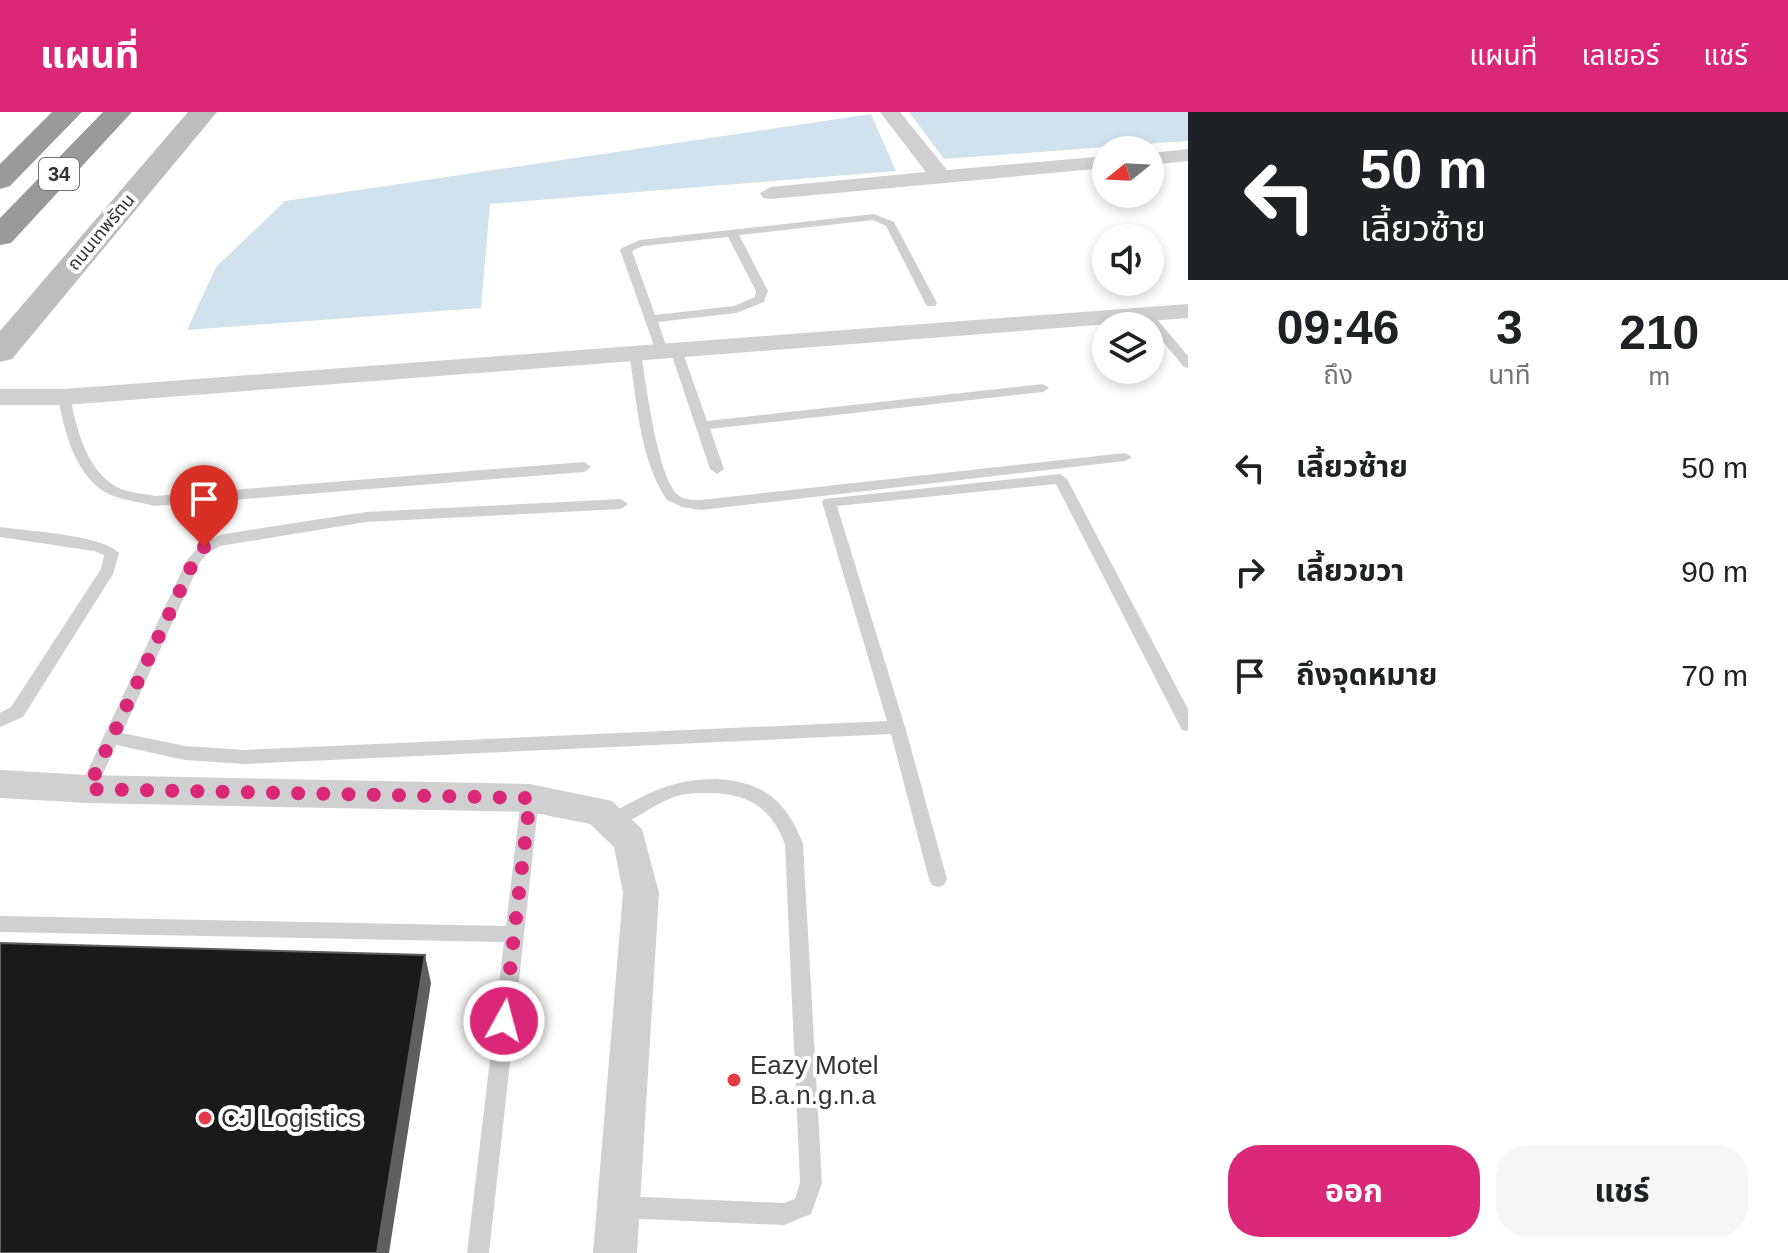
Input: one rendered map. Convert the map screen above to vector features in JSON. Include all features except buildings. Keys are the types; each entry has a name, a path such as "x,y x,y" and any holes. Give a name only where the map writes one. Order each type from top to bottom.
{"highway":[{"name":"34","path":"0,166 54,112"},
{"path":"0,180 68,112"},
{"path":"0,220 104,112"},
{"name":"34","path":"0,236 118,112"}],"main road":[{"name":"ถนนเทพรัตน","path":"0,352 203,112"}],"street":[{"path":"890,112 941,177"},
{"path":"1164,158 1188,155"},
{"path":"771,193 1092,163"},
{"path":"1164,313 1188,311"},
{"path":"0,397 64,397 1092,319"},
{"path":"0,784 88,789 530,798 600,811 630,840 641,893 615,1253"}],"lane":[{"path":"717,469 669,350 650,319 626,250 653,241 731,231 863,217 880,218 892,227 931,303"},
{"path":"650,319 736,309 760,299 762,291 731,231"},
{"path":"1164,335 1188,364"},
{"path":"635,353 646,418 664,481 673,498 682,503 701,505 1125,457"},
{"path":"702,426 1043,388"},
{"path":"64,397 68,426 93,472 112,490 155,501 584,467"},
{"path":"938,879 897,727 829,502 1060,479 1188,725"},
{"path":"88,789 194,561 204,547 224,539 366,517 621,504"},
{"path":"0,532 97,546 112,553 108,570 44,674 17,712 0,721"},
{"path":"112,738 185,753 245,757 897,727"},
{"path":"611,822 663,794 692,785 731,786 757,792 782,814 794,844 811,1183 803,1206 784,1214 618,1206"},
{"path":"478,1253 530,798"},
{"path":"0,924 514,934"}],"water":[{"path":"909,112 1188,112 1188,141 1164,143 1164,136 1092,136 1092,148 944,159"},
{"path":"871,114 896,171 490,204 481,308 187,330 216,267 285,201"}],"place":[{"name":"Eazy Motel B.a.n.g.n.a","path":"734,1080"},
{"name":"CJ Logistics","path":"205,1118"}],"route":[{"path":"204,547 191,567 88,789 530,798 504,1021"}]}
